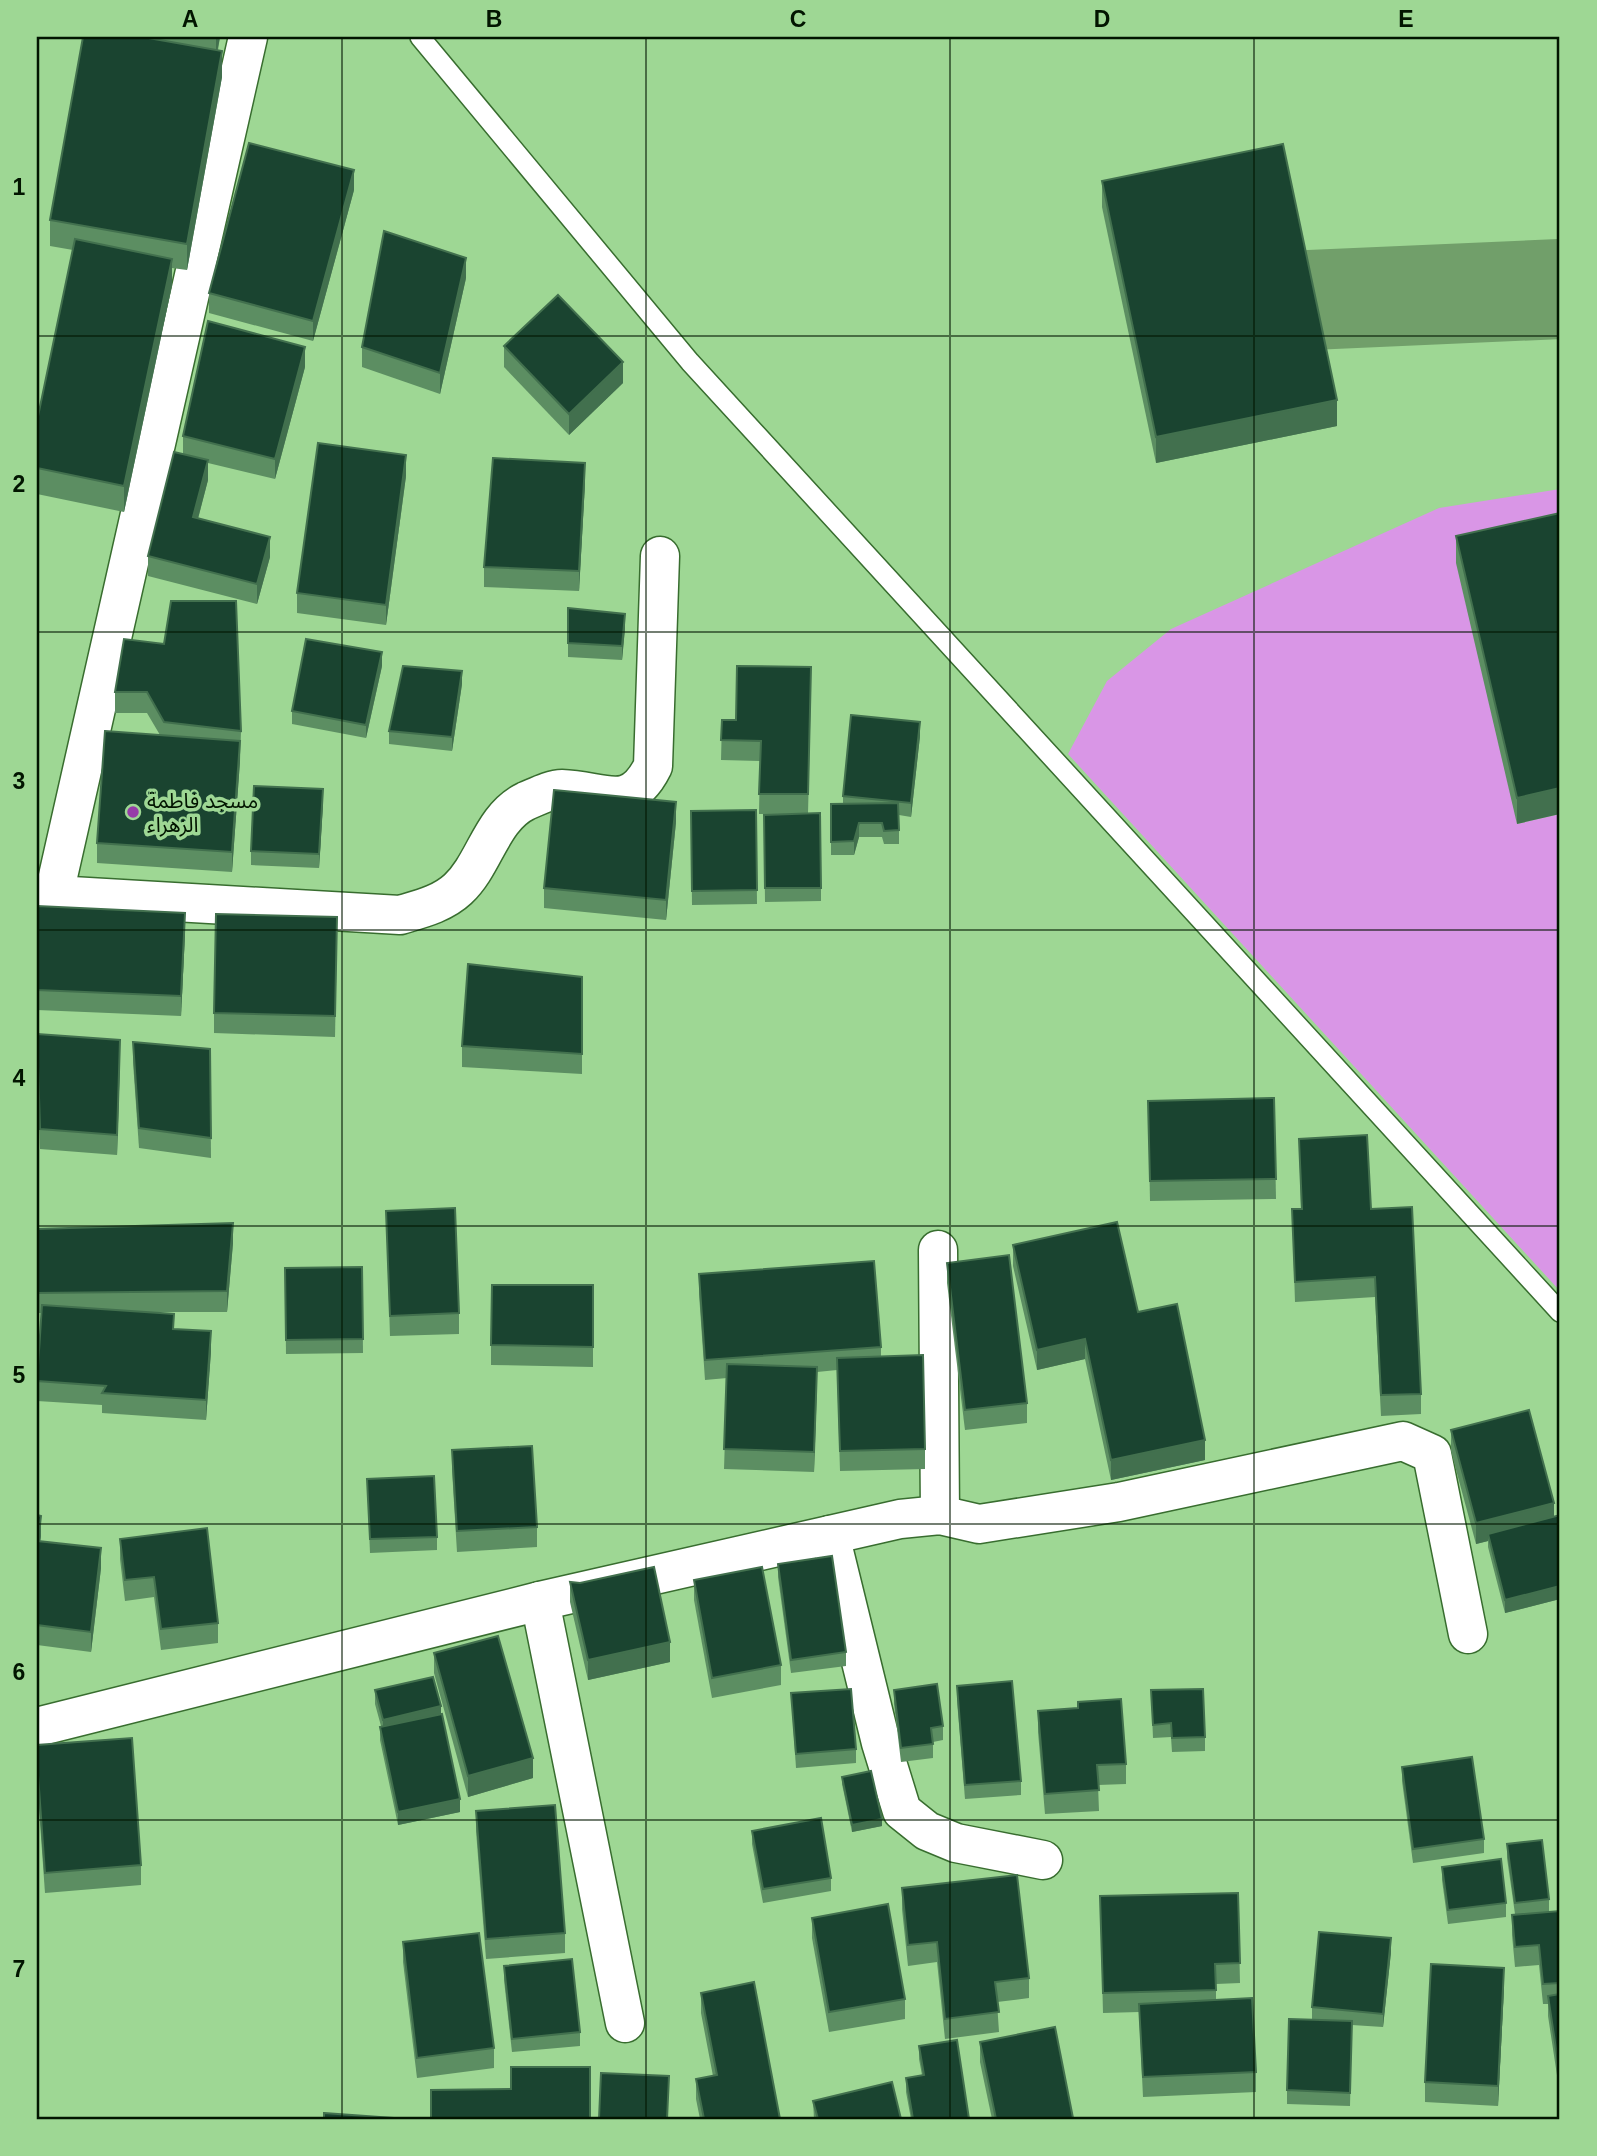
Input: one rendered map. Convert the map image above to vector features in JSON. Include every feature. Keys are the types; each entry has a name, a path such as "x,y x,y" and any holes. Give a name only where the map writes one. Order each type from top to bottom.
{"street":[{"path":"248,37 146,485 122,605 45,894 400,915 435,904 459,888 504,820 524,802 559,789 622,797 638,790 646,779 653,766 660,556"},
{"path":"938,1250 940,1516"},
{"path":"37,1727 540,1601 900,1519 940,1516 979,1524 1119,1502 1403,1441 1432,1454 1468,1634"},
{"path":"830,1535 881,1743 902,1811 927,1831 956,1843 1044,1860"},
{"path":"540,1601 625,2023"}],"lane":[{"path":"420,37 614,275 690,362 1560,1312"}],"shaded area":[{"path":"1560,489 1560,539 1517,824 1560,814 1560,1291 1068,754 1107,681 1171,629 1439,508"}],"building":[{"path":"83,37 143,37 222,51 187,244 50,220"},
{"path":"249,143 354,170 313,321 209,293"},
{"path":"1283,144 1337,400 1156,437 1102,181"},
{"path":"384,231 466,258 440,373 362,347"},
{"path":"75,239 172,259 124,486 37,468 37,421"},
{"path":"558,295 623,362 569,414 504,346"},
{"path":"208,321 305,347 275,459 183,436"},
{"path":"318,443 406,455 386,605 297,593"},
{"path":"174,452 208,460 193,517 270,537 257,584 148,556"},
{"path":"493,458 585,463 579,571 484,567"},
{"path":"1560,513 1560,788 1517,798 1456,536"},
{"path":"171,601 236,601 241,731 164,722 147,692 115,692 124,639 164,644"},
{"path":"568,608 625,614 622,646 568,643"},
{"path":"306,639 382,652 366,725 292,711"},
{"path":"403,666 462,671 452,737 389,731"},
{"path":"737,666 811,667 808,794 759,794 761,741 721,740 722,720 736,720"},
{"path":"851,715 920,722 911,803 843,796"},
{"path":"105,731 240,741 232,852 97,843"},
{"path":"254,786 323,789 319,854 251,851"},
{"path":"554,790 676,802 666,900 544,888"},
{"path":"898,803 899,830 884,831 882,823 859,823 854,841 831,842 831,804"},
{"path":"756,810 757,890 692,891 691,811"},
{"path":"820,813 821,888 765,888 764,815"},
{"path":"37,906 185,913 181,996 37,990"},
{"path":"216,914 337,917 335,1016 214,1013"},
{"path":"468,964 582,977 582,1054 462,1046"},
{"path":"37,1034 120,1040 117,1135 40,1129"},
{"path":"133,1042 210,1049 211,1138 139,1128"},
{"path":"1274,1098 1276,1179 1150,1181 1148,1101"},
{"path":"1367,1135 1371,1209 1412,1207 1421,1394 1381,1395 1375,1277 1295,1282 1292,1209 1302,1209 1299,1139"},
{"path":"455,1208 459,1313 390,1316 386,1211"},
{"path":"1117,1222 1138,1312 1177,1304 1205,1440 1111,1460 1085,1339 1037,1350 1013,1245"},
{"path":"233,1223 227,1291 37,1293 37,1229"},
{"path":"1009,1255 1027,1403 965,1410 947,1263"},
{"path":"874,1261 881,1347 705,1360 699,1274"},
{"path":"362,1267 363,1339 286,1340 285,1268"},
{"path":"492,1285 593,1285 593,1347 491,1345"},
{"path":"42,1305 174,1314 173,1329 211,1331 206,1400 102,1393 106,1386 37,1381"},
{"path":"923,1355 925,1449 840,1451 837,1358"},
{"path":"727,1364 817,1367 814,1452 724,1449"},
{"path":"1529,1410 1554,1503 1476,1523 1451,1430"},
{"path":"532,1446 537,1527 457,1531 452,1450"},
{"path":"434,1476 437,1537 370,1539 367,1479"},
{"path":"37,1515 41,1516 38,1541 101,1548 91,1632 37,1625"},
{"path":"1560,1515 1560,1586 1505,1600 1488,1534"},
{"path":"207,1528 218,1623 161,1629 154,1577 125,1580 120,1539"},
{"path":"832,1556 846,1652 791,1660 778,1564"},
{"path":"654,1567 670,1642 588,1660 570,1582 580,1583"},
{"path":"762,1567 781,1665 712,1678 694,1580"},
{"path":"498,1636 533,1758 468,1776 434,1653"},
{"path":"433,1677 441,1706 383,1720 375,1690"},
{"path":"1012,1681 1021,1781 965,1785 957,1686"},
{"path":"937,1684 943,1726 931,1728 933,1744 901,1748 894,1690"},
{"path":"851,1689 856,1749 796,1754 791,1693"},
{"path":"1203,1689 1205,1737 1172,1738 1171,1723 1153,1725 1151,1690"},
{"path":"1121,1699 1126,1764 1097,1765 1099,1790 1045,1794 1038,1711 1078,1708 1078,1702"},
{"path":"442,1714 460,1799 398,1812 380,1727"},
{"path":"132,1738 141,1865 45,1873 37,1745"},
{"path":"1472,1757 1484,1839 1413,1849 1402,1767"},
{"path":"871,1771 882,1819 852,1825 842,1777"},
{"path":"555,1805 565,1933 486,1939 476,1811"},
{"path":"821,1818 831,1878 763,1889 752,1831"},
{"path":"1542,1840 1549,1899 1515,1903 1507,1844"},
{"path":"1501,1859 1506,1903 1448,1910 1442,1867"},
{"path":"1017,1875 1029,1978 995,1982 999,2012 945,2019 937,1942 908,1945 902,1888"},
{"path":"1238,1893 1240,1963 1215,1964 1216,1990 1103,1993 1100,1896"},
{"path":"888,1904 905,1999 829,2012 812,1918"},
{"path":"1560,1911 1560,1983 1543,1984 1539,1945 1515,1947 1512,1915"},
{"path":"1319,1932 1391,1938 1383,2014 1312,2007"},
{"path":"479,1933 494,2048 417,2058 403,1942"},
{"path":"572,1959 580,2032 512,2039 504,1966"},
{"path":"1431,1964 1504,1968 1498,2086 1425,2082"},
{"path":"754,1982 780,2119 704,2119 696,2079 717,2075 701,1993"},
{"path":"1560,1994 1560,2075 1548,1996"},
{"path":"1252,1998 1256,2072 1143,2077 1139,2004"},
{"path":"1289,2019 1352,2021 1350,2093 1287,2090"},
{"path":"1055,2027 1073,2118 996,2119 980,2042"},
{"path":"957,2040 969,2119 913,2119 906,2078 924,2075 919,2046"},
{"path":"511,2067 590,2067 590,2119 431,2119 431,2090 511,2089"},
{"path":"601,2073 669,2076 667,2119 599,2119"},
{"path":"892,2082 901,2119 818,2119 813,2101"},
{"path":"324,2113 393,2118 393,2119 324,2119"}],"taxiway":[{"path":"1310,300 1560,289"}],"place":[{"name":"مسجد فاطمة الزهراء","path":"133,812"}]}
